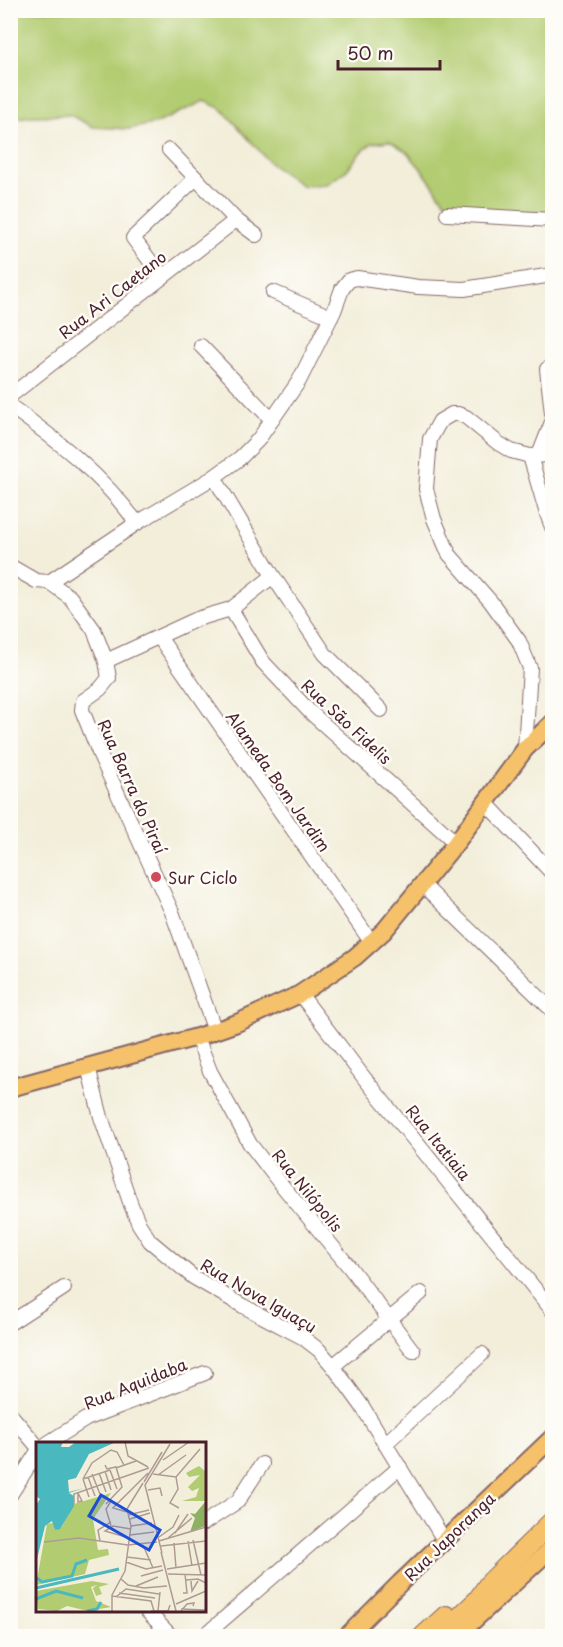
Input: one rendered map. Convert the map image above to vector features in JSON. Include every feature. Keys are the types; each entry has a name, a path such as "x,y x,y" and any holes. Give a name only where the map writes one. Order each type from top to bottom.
{"highway":[{"path":"440,1636 478,1600 489,1584 552,1522"},
{"path":"424,1636 470,1593 489,1584"}],"main road":[{"path":"11,1086 197,1037 237,1023 300,994 355,957 384,931 456,843 525,749 552,723"},
{"name":"Rua Japoranga","path":"348,1636 444,1540 552,1438"},
{"path":"457,1636 552,1548"}],"street":[{"path":"169,150 236,220 256,235"},
{"path":"162,277 133,238 196,178"},
{"path":"447,214 552,220"},
{"name":"Rua Ari Caetano","path":"10,396 236,220"},
{"path":"49,582 137,523 214,477 240,458 258,440 299,381 331,317 342,289 349,280 357,278 418,287 464,289 552,275"},
{"path":"273,292 331,317"},
{"path":"201,346 272,420"},
{"path":"547,369 552,413"},
{"path":"10,406 51,435 97,476 121,501 137,523"},
{"path":"525,749 530,668 519,641 491,602 449,554 434,519 426,489 430,439 440,422 452,414 466,417 498,443 512,451 541,455"},
{"path":"552,422 541,455 547,514 552,527"},
{"path":"214,477 273,576 325,654 381,710"},
{"path":"10,566 36,581 49,582 70,597 94,630 106,661 197,619 231,609 273,576"},
{"name":"Rua São Fidelis","path":"231,609 263,662 309,711 456,843"},
{"name":"Alameda Bom Jardim","path":"159,637 372,943"},
{"name":"Rua Barra do Piraí","path":"106,661 109,678 100,689 83,701 82,710 100,755 172,912 215,1031"},
{"path":"486,802 552,873"},
{"path":"423,885 552,1010"},
{"name":"Rua Itatiaia","path":"300,994 552,1310"},
{"name":"Rua Nilópolis","path":"197,1037 210,1071 250,1144 351,1269 413,1351"},
{"name":"Rua Nova Iguaçu","path":"88,1067 101,1117 131,1205 139,1224 150,1240 193,1277 302,1337 319,1350 362,1406 444,1540"},
{"path":"10,1323 64,1288"},
{"path":"333,1366 421,1293"},
{"path":"385,1444 482,1354"},
{"name":"Rua Aquidaba","path":"50,1442 86,1419 205,1373"},
{"path":"10,1414 36,1446"},
{"path":"10,1495 36,1452"},
{"path":"206,1522 238,1501 262,1464"},
{"path":"204,1636 400,1467"},
{"path":"147,1611 171,1636"}],"green space":[{"path":"10,11 552,11 552,214 450,209 407,152 390,141 372,143 358,155 347,170 327,184 303,186 272,165 222,109 204,101 157,123 129,129 93,127 70,115 11,119"}],"place":[{"name":"Sur Ciclo","path":"156,877"}]}
